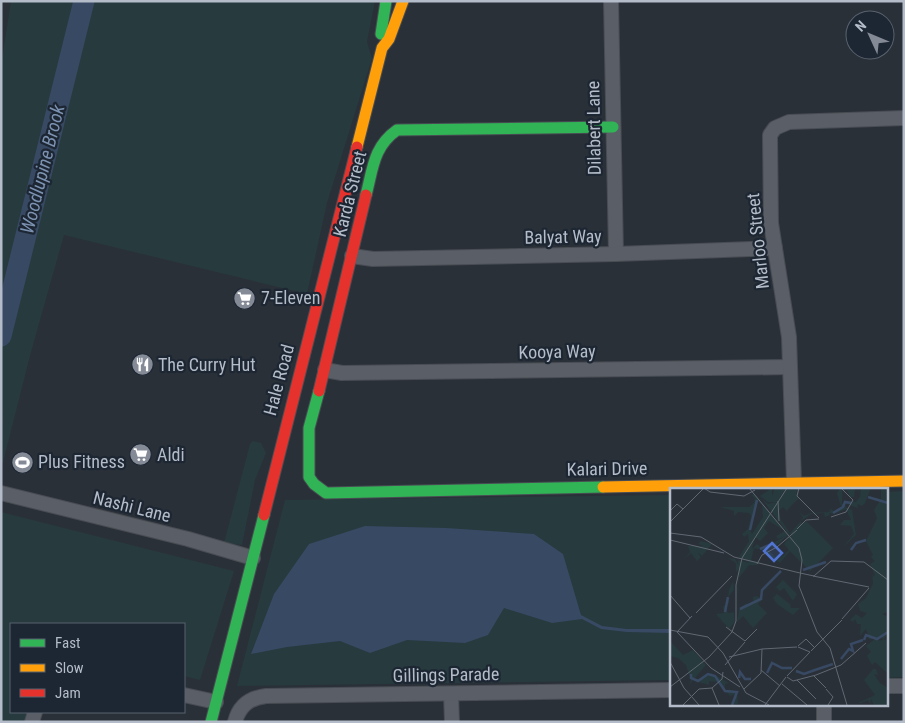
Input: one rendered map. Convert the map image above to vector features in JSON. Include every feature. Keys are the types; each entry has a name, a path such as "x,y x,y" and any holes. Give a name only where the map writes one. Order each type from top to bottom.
{"street":[{"name":"Hale Road","path":"382,48 380,38 386,1"},
{"name":"Hale Road","path":"211,722 382,48 389,39 403,1"},
{"name":"Dilabert Lane","path":"611,1 616,254"},
{"name":"Marloo Street","path":"794,482 789,337 771,223 770,135 775,128 789,122 904,118"},
{"name":"Karda Street","path":"314,484 309,477 310,428 378,150 387,137 397,130 613,127"},
{"name":"Balyat Way","path":"352,256 373,259 616,254 775,248"},
{"name":"Kooya Way","path":"325,370 342,373 790,367"},
{"name":"Kalari Drive","path":"314,484 326,492 904,481"},
{"name":"Nashi Lane","path":"1,493 188,539 253,558"},
{"path":"888,686 904,686"},
{"name":"Gillings Parade","path":"235,722 237,712 254,698 670,690"},
{"path":"451,694 452,722"},
{"path":"185,695 216,702"},
{"path":"824,706 824,722"}],"green space":[{"path":"11,1 375,1 367,42 372,58 327,203 307,294 64,235 31,352 1,470 1,65"},
{"path":"253,441 261,443 266,453 255,480 242,545 224,543 250,444"},
{"path":"904,491 904,677 888,678 888,492"},
{"path":"670,495 670,680 237,686 285,500"},
{"path":"1,512 234,571 200,680 185,676 185,623 10,623 10,713 29,713 26,722 1,722"}],"water":[{"path":"365,526 446,528 534,534 563,554 581,615 602,626 627,629 670,629 670,633 601,629 582,619 552,623 504,608 488,635 465,643 407,640 370,653 340,641 287,647 251,654 274,594 309,544"}],"waterway":[{"name":"Woodlupine Brook","path":"1,336 84,1"}],"traffic: fast":[{"path":"381,34 386,1"},
{"path":"366,195 378,151 397,130 613,127"},
{"path":"319,391 309,428 309,477 314,484 326,493 603,487"},
{"path":"211,722 264,515"}],"traffic: slow":[{"path":"357,147 382,48 389,39 403,1"},
{"path":"603,487 904,481"}],"traffic: jam":[{"path":"264,515 357,147"},
{"path":"319,391 366,195"}],"place":[{"name":"7-Eleven","path":"245,298"},
{"name":"The Curry Hut","path":"142,365"},
{"name":"Aldi","path":"141,455"},
{"name":"Plus Fitness","path":"22,462"}]}
